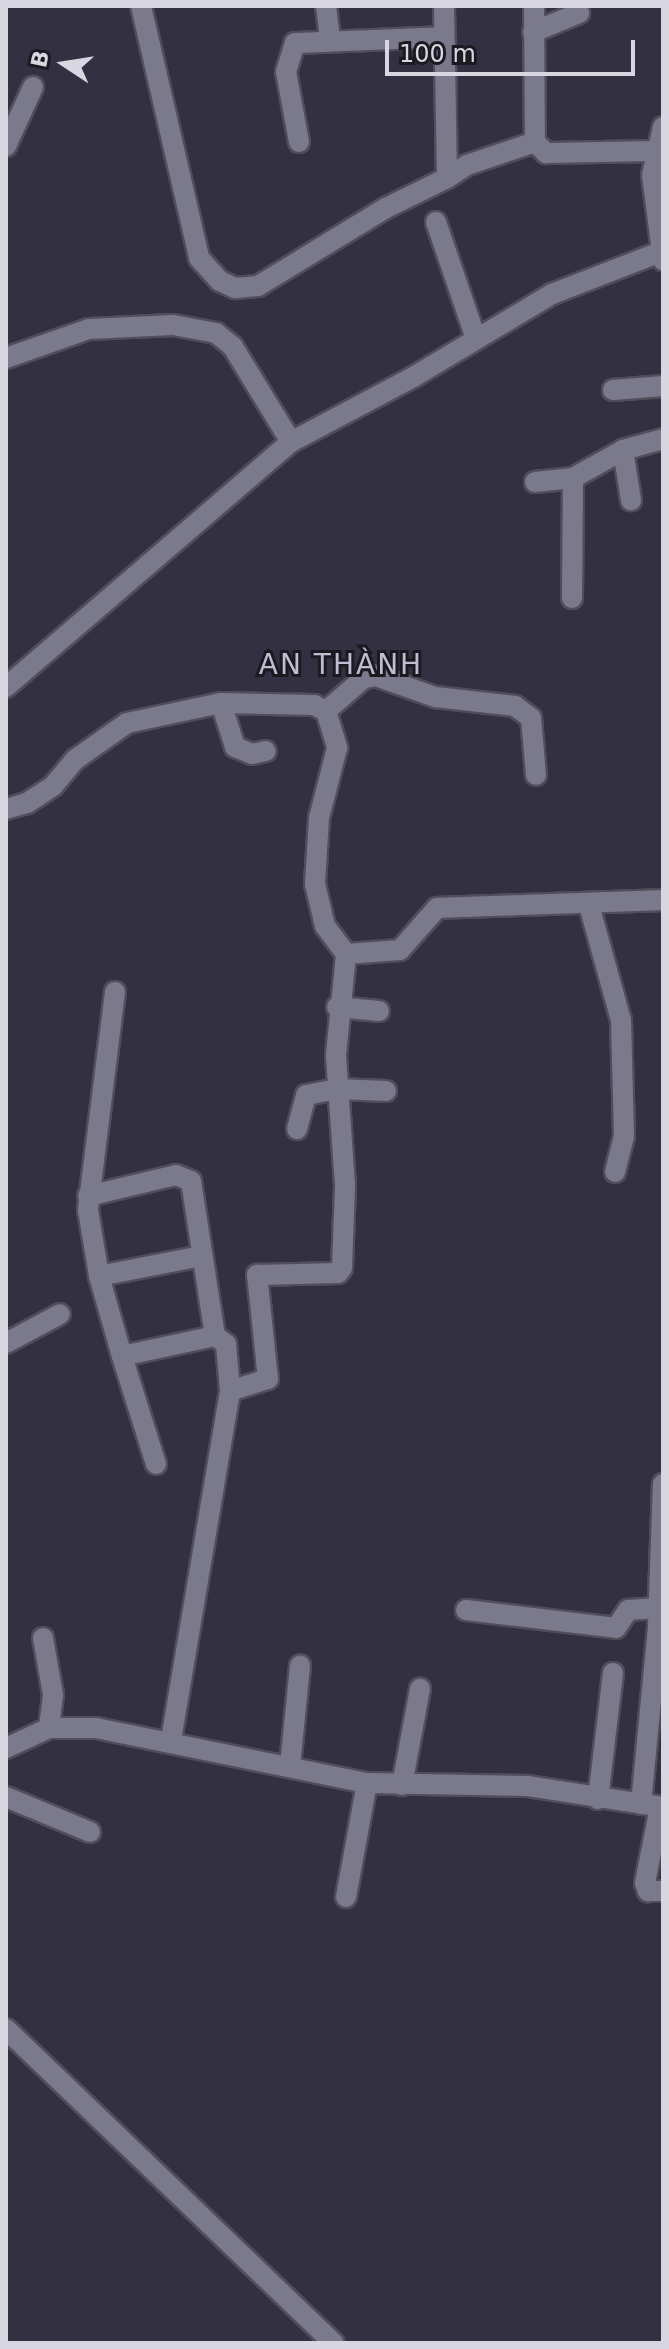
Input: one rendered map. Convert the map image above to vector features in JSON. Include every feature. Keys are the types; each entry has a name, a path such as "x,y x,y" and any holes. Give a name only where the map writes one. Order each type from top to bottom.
{"street":[{"path":"141,6 199,258 220,281 235,288 258,286 386,208 467,165 535,142"},
{"path":"326,6 330,38"},
{"path":"444,6 447,178"},
{"path":"534,6 535,142 546,153 655,151"},
{"path":"533,32 579,13"},
{"path":"299,142 286,72 289,51 305,40 444,37"},
{"path":"6,146 33,87"},
{"path":"8,682 291,442 415,376 475,336 552,294 662,254 655,151 663,127"},
{"path":"436,222 475,336"},
{"path":"6,358 89,329 173,325 216,333 233,347 291,442"},
{"path":"613,390 663,386"},
{"path":"535,482 573,478 623,450 663,439"},
{"path":"623,450 631,500"},
{"path":"572,598 573,478"},
{"path":"326,711 364,678 376,676 435,697 515,706 531,718 536,775"},
{"path":"221,703 235,747 252,754 266,751"},
{"path":"6,809 27,803 53,786 76,759 127,723 221,703 314,705 326,711 337,748 319,818 315,884 325,926 346,954 337,1007 338,1089 345,1185 341,1271 257,1275 268,1379 230,1391"},
{"path":"346,954 400,950 437,908 663,900"},
{"path":"589,905 621,1020 624,1136 615,1172"},
{"path":"115,992 88,1196 99,1276 156,1464"},
{"path":"337,1007 379,1011"},
{"path":"297,1129 306,1095 338,1089 386,1091"},
{"path":"88,1196 186,1175 191,1181 215,1336 226,1344 230,1391 171,1740"},
{"path":"99,1276 202,1256"},
{"path":"6,1343 60,1314"},
{"path":"122,1356 215,1336"},
{"path":"663,1484 655,1806 645,1883 648,1891 663,1891"},
{"path":"466,1610 616,1628 628,1610 660,1620"},
{"path":"43,1638 53,1695 49,1728"},
{"path":"290,1766 300,1665"},
{"path":"598,1799 613,1673"},
{"path":"402,1785 420,1689"},
{"path":"6,1748 49,1728 96,1728 171,1740 367,1783 527,1786 655,1806"},
{"path":"346,1897 367,1783"},
{"path":"6,1797 90,1832"},
{"path":"6,2029 334,2343"}],"district":[{"name":"AN THÀNH","path":"341,665"}]}
